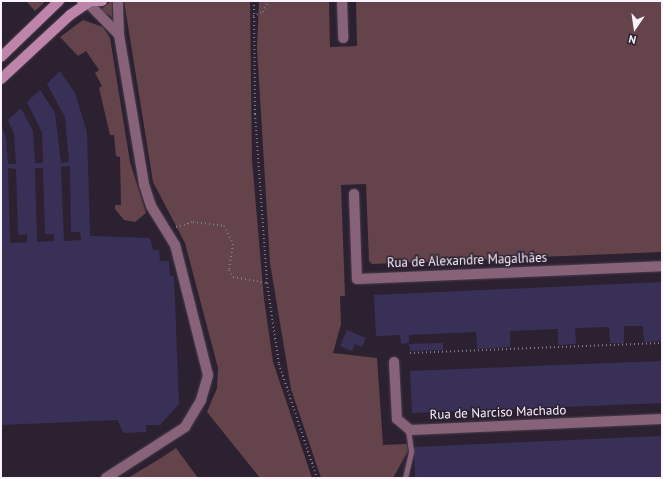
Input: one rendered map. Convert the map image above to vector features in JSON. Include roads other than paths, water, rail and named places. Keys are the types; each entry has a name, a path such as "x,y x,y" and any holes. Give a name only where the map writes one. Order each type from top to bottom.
{"main road":[{"path":"1,79 65,19 87,3 102,1"},
{"path":"1,57 56,4"}],"street":[{"path":"106,478 185,427 201,400 208,375 175,245 151,206 144,184 119,35 118,1"},
{"path":"342,1 342,38"},
{"path":"87,3 119,35"},
{"name":"Rua de Alexandre Magalhães","path":"354,194 357,279 662,266"},
{"path":"394,362 397,419 408,430"},
{"name":"Rua de Narciso Machado","path":"408,430 662,419"}],"lane":[{"path":"405,478 410,451 408,430"}]}
